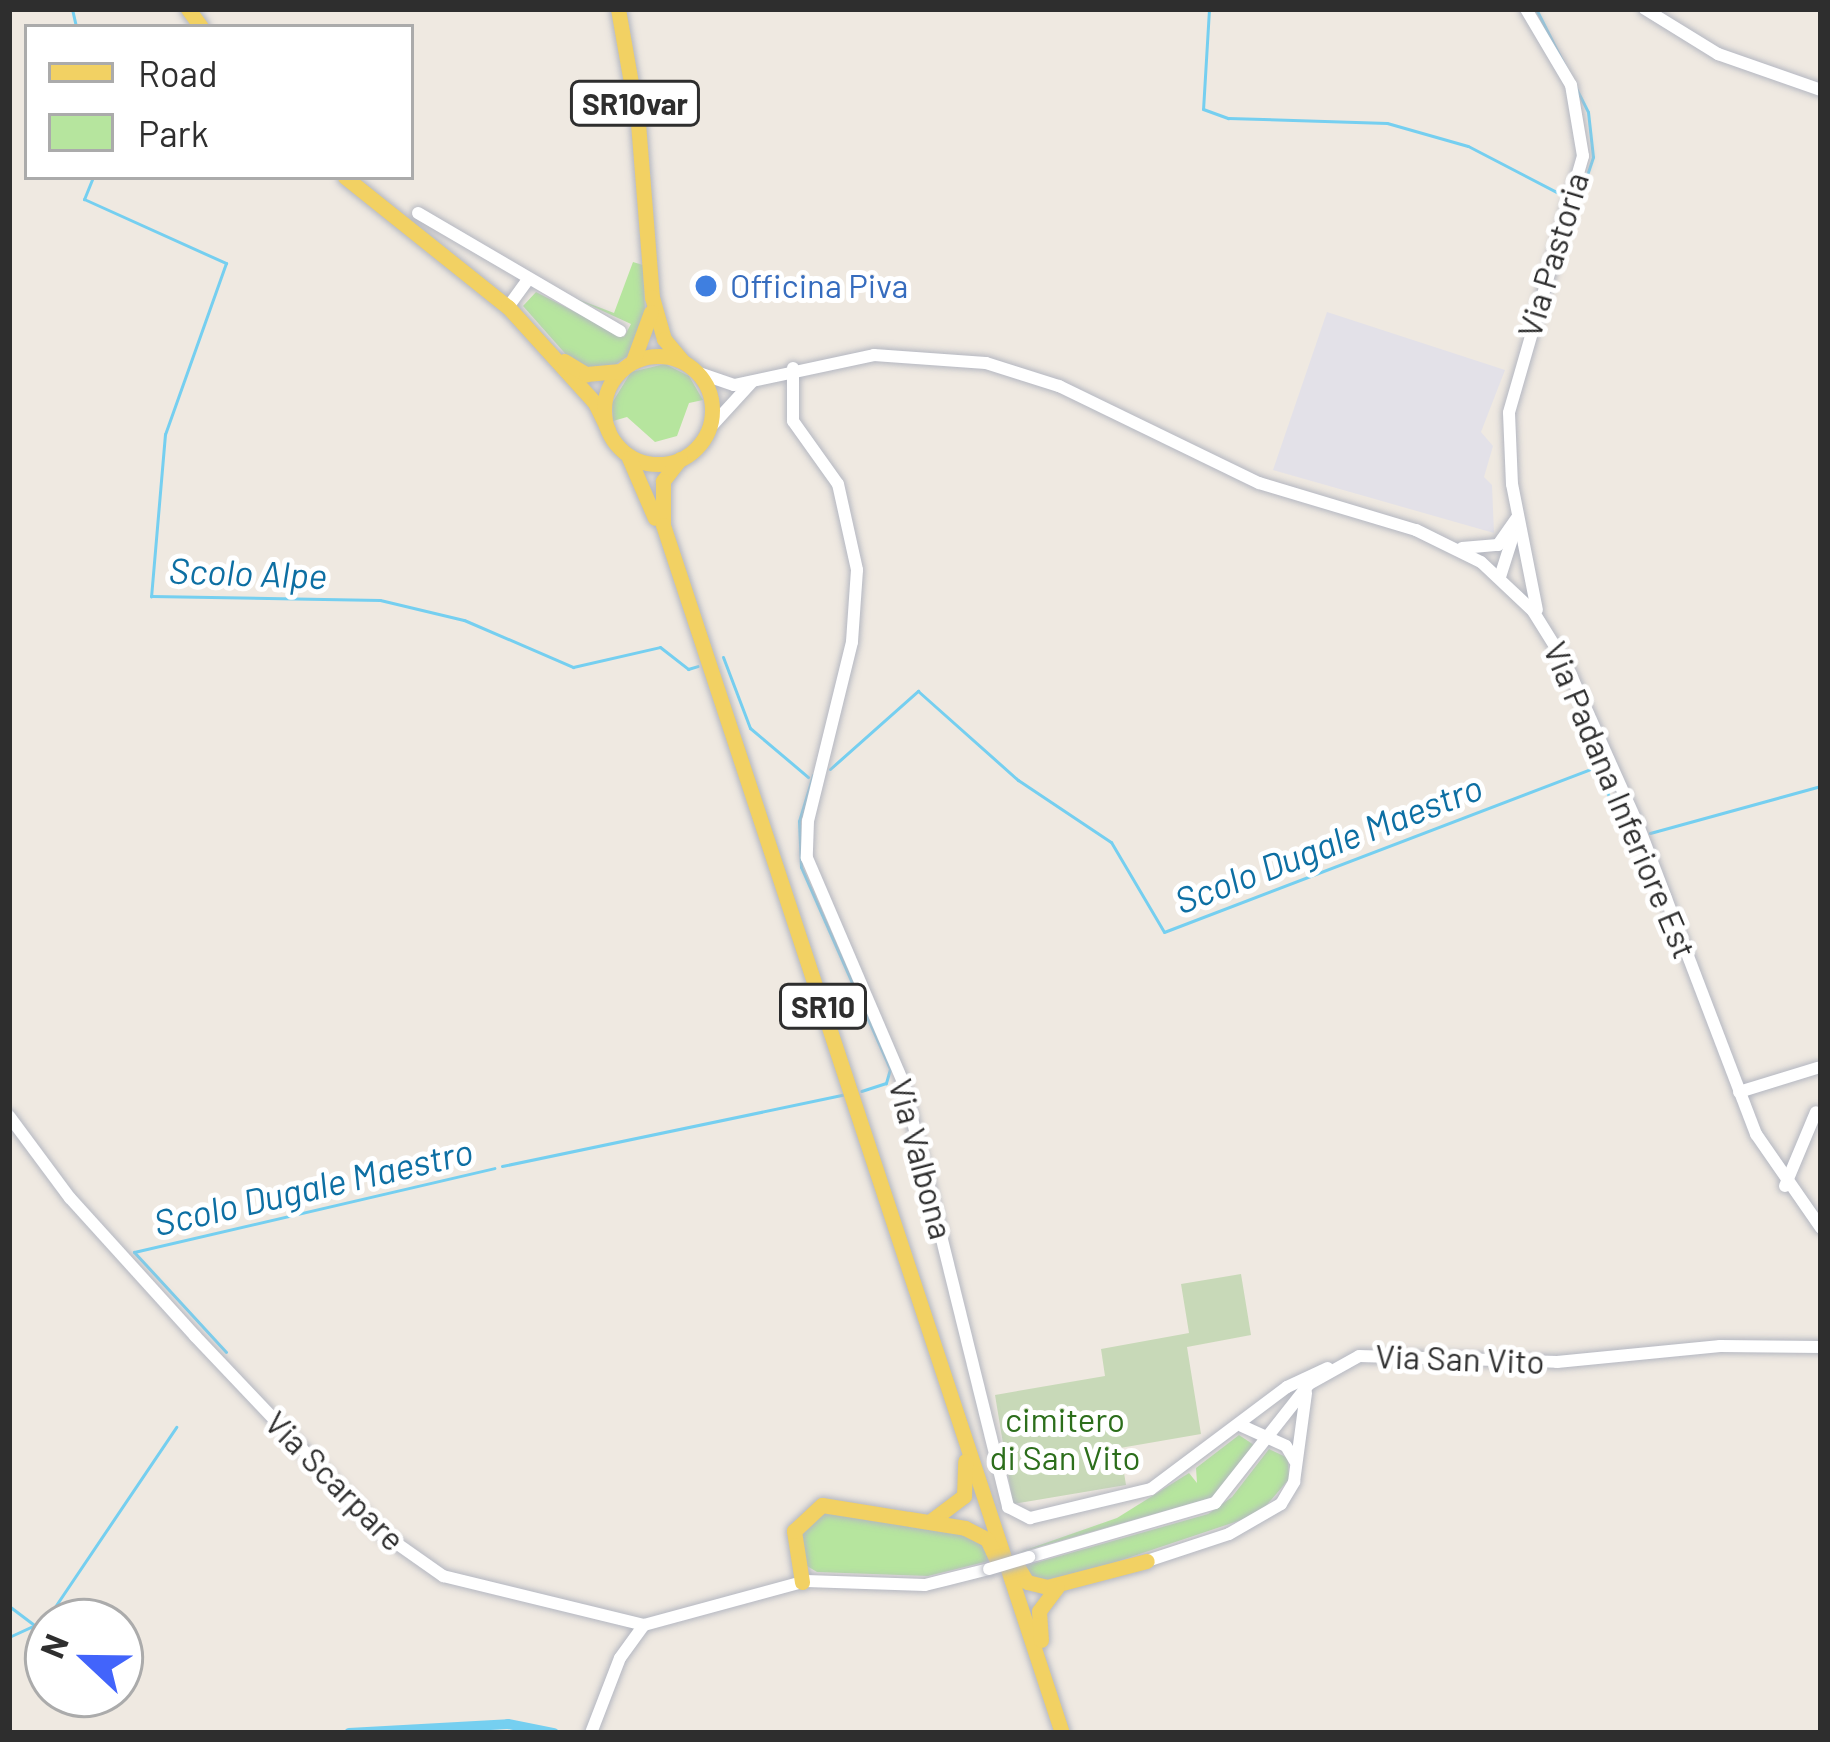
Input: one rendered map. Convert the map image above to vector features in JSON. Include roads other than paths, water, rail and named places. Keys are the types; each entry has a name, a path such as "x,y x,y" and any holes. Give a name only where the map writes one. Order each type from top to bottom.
{"main road":[{"name":"SR10var","path":"618,9 652,297 664,339 690,367"},
{"path":"349,180 508,308 596,404 621,449 649,463 680,458 707,430 711,400 690,367 658,356 626,367 580,372 531,332"},
{"name":"SR10var","path":"626,367 645,341 652,297"},
{"path":"608,430 605,398 626,367"},
{"name":"SR10","path":"621,449 643,479 669,547 1062,1733"},
{"name":"SR10","path":"669,547 660,497 680,458"},
{"path":"929,1520 955,1508 968,1484 950,1388"},
{"path":"971,1456 1020,1575 1036,1586 1059,1586 1147,1561"},
{"path":"802,1582 792,1536 812,1509 929,1520 973,1530 990,1544 1042,1667"},
{"path":"1055,1707 1037,1621 1059,1586"}],"street":[{"name":"Via Pastoria","path":"1526,9 1571,85 1583,156 1509,413 1516,515 1545,628"},
{"path":"1645,9 1718,53 1821,90"},
{"path":"418,213 495,251 503,267 620,331"},
{"path":"508,308 527,281"},
{"name":"Via Padana Inferiore Est","path":"690,367 722,384 894,354 1006,368 1259,483 1448,543 1501,578 1545,628 1638,824 1739,1092 1785,1186 1821,1228"},
{"name":"Via Valbona","path":"793,368 793,421 838,484 857,571 852,642 808,821 808,857 903,1082 1006,1502 1026,1519 1137,1494 1328,1368"},
{"name":"Via Padana Inferiore Est","path":"707,430 754,381"},
{"name":"Via Pastoria","path":"1501,578 1516,515"},
{"path":"1448,543 1493,548 1516,515"},
{"path":"1501,578 1520,572 1525,554"},
{"path":"1739,1092 1816,1068"},
{"path":"1785,1186 1816,1112"},
{"name":"Via Scarpare","path":"9,1116 86,1217 392,1543 464,1585 644,1625 802,1582 931,1584 1029,1557"},
{"name":"Via San Vito","path":"1029,1557 1209,1507 1328,1368 1394,1352 1557,1362 1720,1346 1821,1347"},
{"path":"1147,1561 1270,1513 1291,1489 1300,1414 1314,1379"},
{"path":"1255,1414 1282,1419 1292,1430 1295,1462"},
{"path":"1242,1426 1286,1446 1295,1462"},
{"path":"619,1623 620,1658"},
{"path":"591,1733 620,1658 644,1625"}],"waterway":[{"name":"Scolo Alpe","path":"72,9 75,24"},
{"path":"1209,9 1203,109 1228,118 1387,123 1468,146 1568,198"},
{"path":"1536,9 1588,112 1593,157 1578,202"},
{"name":"Scolo Alpe","path":"92,180 84,199 226,263 165,434 151,596 380,600 464,620 573,667 660,647 688,669 698,666"},
{"name":"Scolo Alpe","path":"723,657 750,728 808,777"},
{"name":"Scolo Dugale Maestro","path":"830,769 918,691 1018,780 1111,842 1164,932 1595,767 1627,834 1637,840"},
{"name":"Scolo Dugale Maestro","path":"813,775 799,821 801,867 890,1069 886,1083 861,1091"},
{"name":"Scolo Dugale Maestro","path":"1650,833 1821,786"},
{"name":"Scolo Dugale Maestro","path":"502,1166 843,1095"},
{"name":"Scolo Dugale Maestro","path":"226,1352 134,1252 494,1168"},
{"name":"Scolo Dugale Maestro","path":"9,1637 46,1620 176,1427"},
{"path":"9,1606 24,1617"},
{"path":"349,1733 508,1724 554,1733"}],"place":[{"name":"Officina Piva","path":"706,286"}],"park label":[{"name":"cimitero di San Vito","path":"1065,1439"}]}
